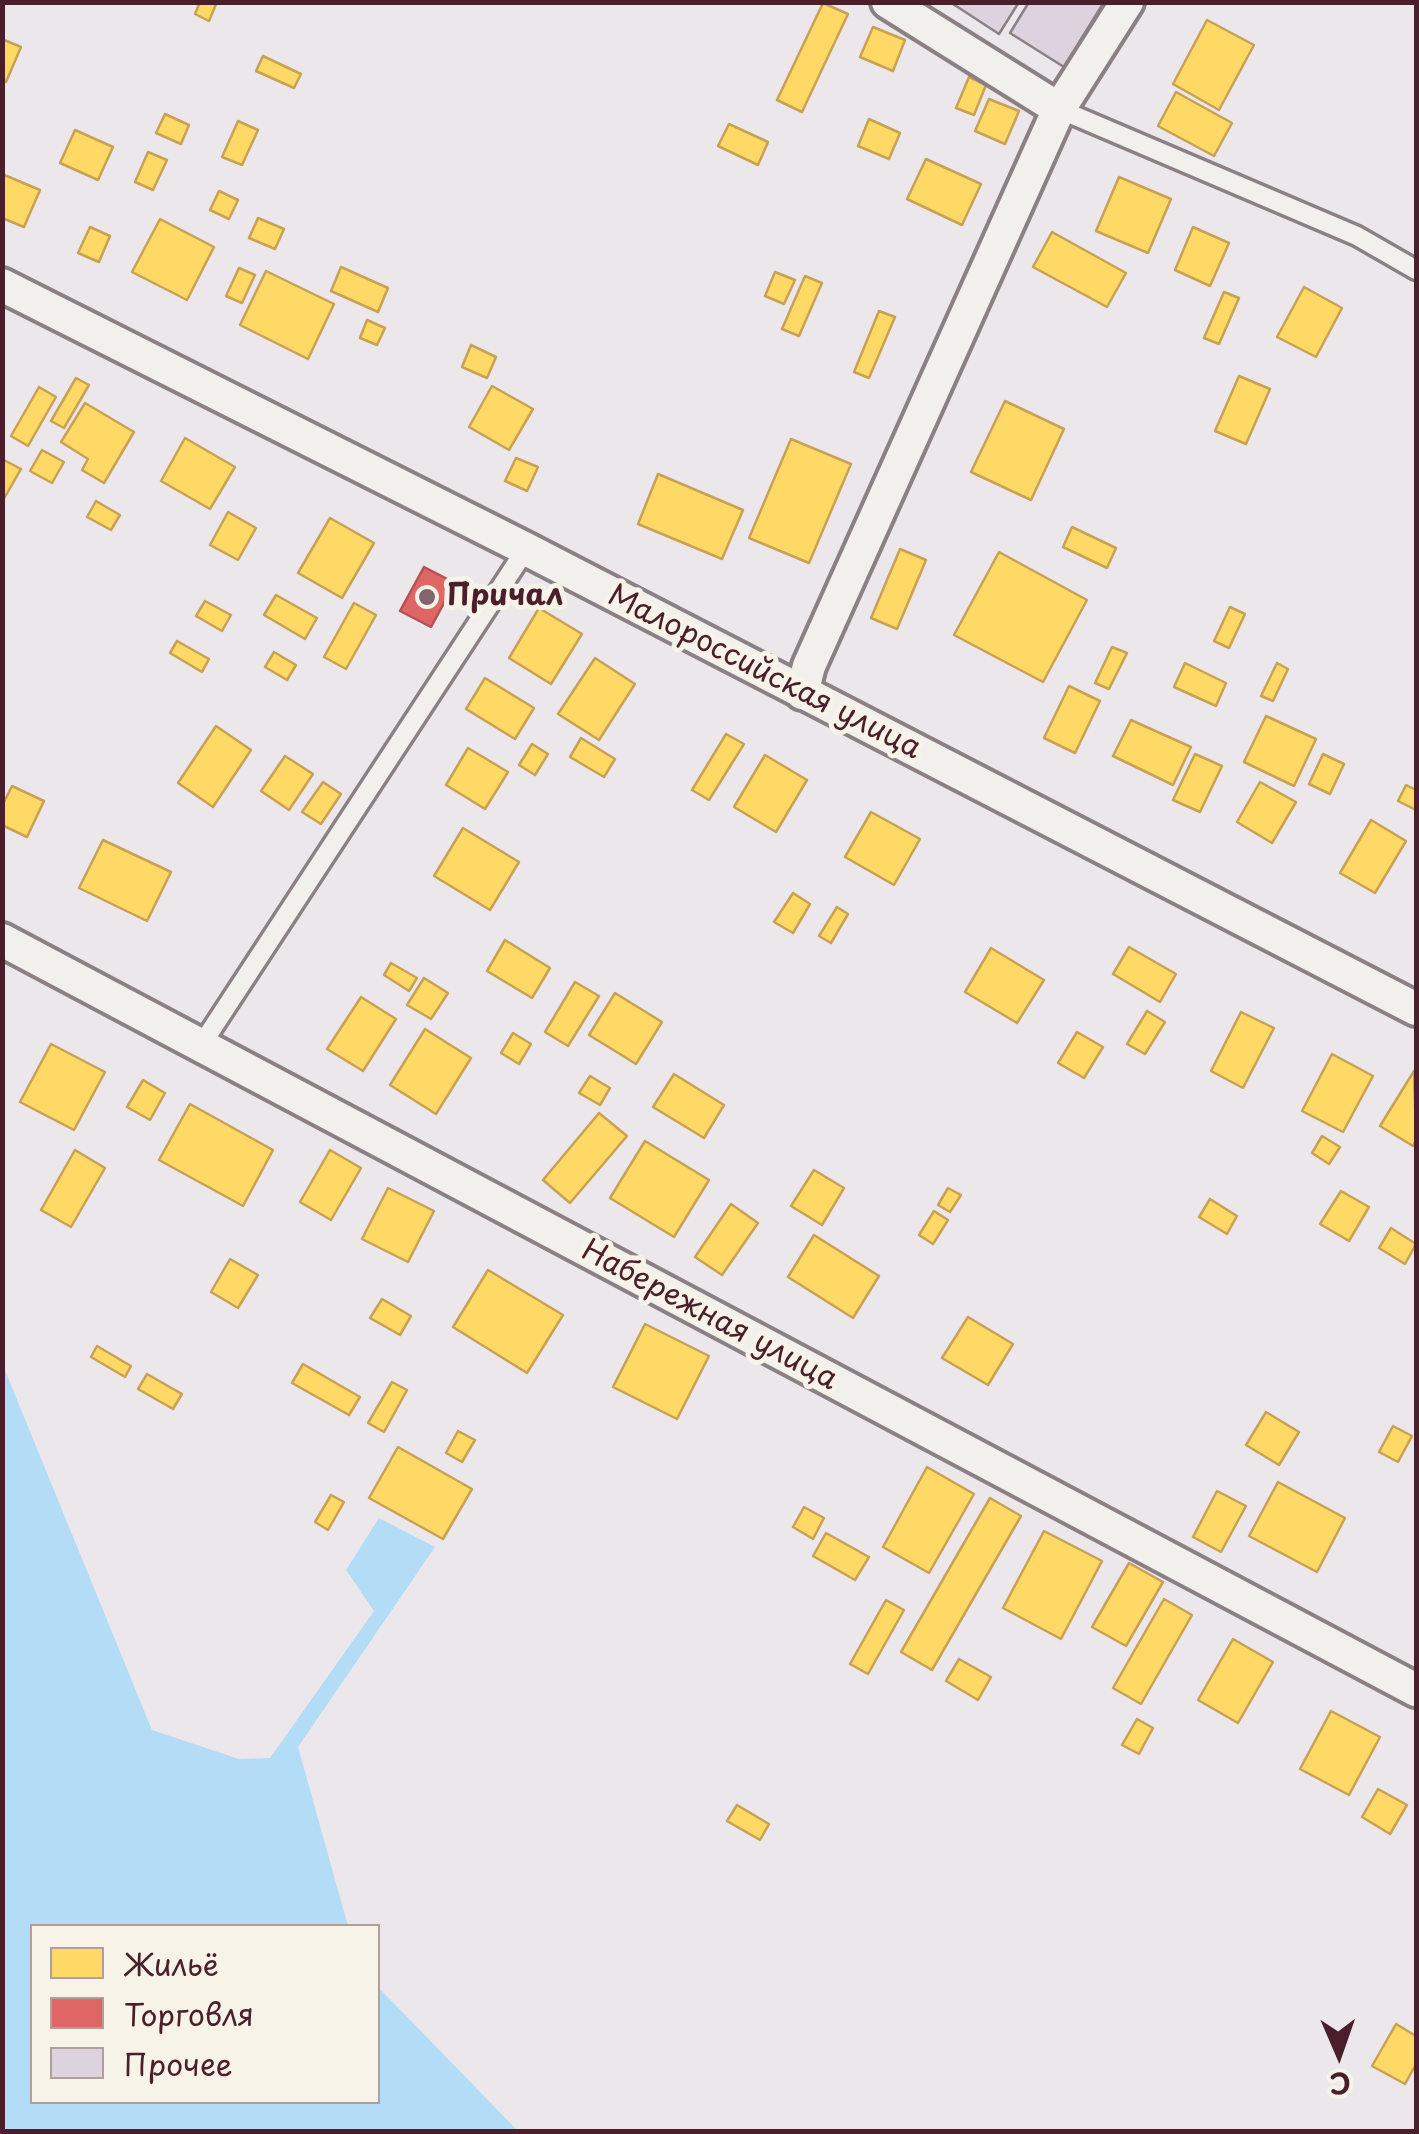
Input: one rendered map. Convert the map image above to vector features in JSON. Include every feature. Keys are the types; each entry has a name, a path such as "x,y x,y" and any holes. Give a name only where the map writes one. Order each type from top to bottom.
{"street":[{"path":"888,2 1059,109"},
{"path":"802,693 810,666 1059,109 1126,2"},
{"name":"Малороссийская улица","path":"2,286 526,549 1416,1009"},
{"name":"Набережная улица","path":"2,940 1416,1690"}],"lane":[{"path":"1059,109 1357,236 1416,270"},
{"path":"202,1044 526,549"}],"water":[{"path":"2,1363 152,1730 239,1759 270,1758 374,1611 346,1570 379,1518 435,1547 298,1747 347,1924 30,1924 30,2104 380,2104 380,1989 518,2131 3,2131"}],"building: Жильё":[{"path":"200,2 217,2 209,21 195,14"},
{"path":"823,3 848,14 802,112 777,100"},
{"path":"1207,20 1254,45 1219,110 1173,84"},
{"path":"873,27 905,40 893,71 860,57"},
{"path":"2,39 21,47 6,82 2,80"},
{"path":"263,56 301,74 294,88 256,71"},
{"path":"969,77 986,85 974,115 956,108"},
{"path":"1176,92 1232,123 1214,156 1158,126"},
{"path":"989,99 1019,111 1005,144 975,131"},
{"path":"165,114 189,125 181,144 156,133"},
{"path":"869,119 900,133 889,159 858,146"},
{"path":"238,121 258,130 242,165 222,157"},
{"path":"729,124 768,142 758,165 718,146"},
{"path":"75,130 113,147 98,180 60,163"},
{"path":"148,152 167,160 153,190 135,182"},
{"path":"926,159 981,184 962,225 907,199"},
{"path":"2,174 40,190 24,227 2,218"},
{"path":"1119,177 1171,199 1148,253 1096,231"},
{"path":"219,191 238,200 229,219 210,210"},
{"path":"258,218 284,229 275,249 249,238"},
{"path":"160,219 214,247 187,300 132,272"},
{"path":"90,227 110,236 99,262 78,253"},
{"path":"1193,227 1229,243 1210,286 1175,270"},
{"path":"1052,232 1126,273 1107,307 1033,267"},
{"path":"341,267 388,288 378,312 331,291"},
{"path":"239,268 255,275 242,303 226,296"},
{"path":"266,271 334,304 308,359 240,325"},
{"path":"775,272 795,280 784,304 765,296"},
{"path":"805,276 822,283 799,336 782,329"},
{"path":"1304,287 1342,308 1316,357 1277,337"},
{"path":"1224,292 1239,298 1219,344 1204,338"},
{"path":"879,311 895,317 869,378 854,372"},
{"path":"367,320 385,328 377,345 360,338"},
{"path":"471,345 496,357 487,378 462,367"},
{"path":"1239,376 1270,389 1246,444 1215,431"},
{"path":"76,378 89,385 64,428 51,421"},
{"path":"492,386 533,409 509,450 469,427"},
{"path":"39,387 56,397 28,446 11,436"},
{"path":"1005,401 1064,429 1031,500 971,472"},
{"path":"85,403 134,432 104,483 82,470 88,459 61,442"},
{"path":"185,438 235,467 210,509 161,481"},
{"path":"791,439 851,464 809,563 749,538"},
{"path":"42,450 64,462 52,483 30,471"},
{"path":"516,458 538,467 527,491 505,481"},
{"path":"2,459 21,469 2,502"},
{"path":"658,474 743,510 722,559 638,524"},
{"path":"96,501 120,515 111,530 87,517"},
{"path":"228,512 256,528 238,560 210,545"},
{"path":"330,518 374,543 342,598 298,573"},
{"path":"1072,527 1116,548 1107,568 1063,547"},
{"path":"900,549 926,560 897,629 871,618"},
{"path":"999,552 1087,600 1043,682 954,635"},
{"path":"276,595 317,618 305,639 264,615"},
{"path":"205,601 231,615 222,631 196,616"},
{"path":"354,603 376,615 346,669 324,657"},
{"path":"1230,607 1245,614 1229,648 1214,641"},
{"path":"539,608 582,634 551,684 509,658"},
{"path":"177,641 209,659 202,672 170,653"},
{"path":"1112,647 1127,653 1109,689 1095,683"},
{"path":"274,652 296,665 287,680 265,667"},
{"path":"595,658 635,684 599,740 558,714"},
{"path":"1185,663 1226,683 1216,706 1174,687"},
{"path":"1277,663 1288,669 1273,701 1261,696"},
{"path":"485,678 534,708 515,739 466,709"},
{"path":"1069,686 1100,701 1075,753 1044,738"},
{"path":"1266,716 1316,739 1294,786 1244,762"},
{"path":"1131,720 1191,747 1173,785 1113,756"},
{"path":"216,726 251,750 213,807 178,783"},
{"path":"726,734 744,744 709,800 692,790"},
{"path":"581,738 615,759 604,777 570,757"},
{"path":"532,744 548,754 535,775 519,765"},
{"path":"468,748 508,772 485,809 446,785"},
{"path":"1195,754 1222,766 1200,812 1173,800"},
{"path":"1323,754 1344,764 1330,794 1309,784"},
{"path":"765,755 807,780 776,832 734,807"},
{"path":"285,756 313,774 289,810 261,791"},
{"path":"323,782 341,794 321,824 302,812"},
{"path":"1260,782 1296,802 1272,843 1237,822"},
{"path":"1406,785 1416,790 1416,810 1398,801"},
{"path":"12,786 44,801 27,837 2,825 2,806"},
{"path":"871,812 920,839 894,885 845,857"},
{"path":"1371,820 1406,841 1375,893 1340,873"},
{"path":"463,828 519,862 490,910 434,876"},
{"path":"103,840 171,872 147,921 79,888"},
{"path":"793,893 810,904 793,933 774,922"},
{"path":"837,907 848,914 831,943 819,936"},
{"path":"505,940 550,968 532,998 487,971"},
{"path":"1129,947 1176,974 1160,1002 1113,974"},
{"path":"991,948 1044,980 1017,1023 965,992"},
{"path":"391,963 417,978 409,991 384,975"},
{"path":"424,978 448,993 431,1019 407,1005"},
{"path":"575,982 599,996 568,1046 545,1032"},
{"path":"615,993 662,1022 636,1064 589,1035"},
{"path":"361,997 396,1019 363,1071 327,1049"},
{"path":"1147,1011 1165,1022 1145,1054 1127,1044"},
{"path":"1241,1012 1274,1028 1243,1088 1211,1071"},
{"path":"425,1029 471,1058 436,1114 390,1085"},
{"path":"1077,1032 1103,1047 1084,1078 1058,1063"},
{"path":"513,1033 531,1044 519,1064 501,1053"},
{"path":"51,1044 105,1072 74,1130 20,1102"},
{"path":"1332,1054 1373,1076 1343,1132 1302,1111"},
{"path":"1414,1071 1416,1140 1413,1146 1380,1126"},
{"path":"674,1074 724,1105 704,1138 653,1107"},
{"path":"590,1076 610,1088 600,1105 579,1093"},
{"path":"143,1080 165,1093 150,1120 127,1107"},
{"path":"190,1104 273,1150 243,1206 159,1160"},
{"path":"599,1113 627,1136 570,1203 543,1180"},
{"path":"1322,1136 1340,1147 1329,1164 1312,1153"},
{"path":"645,1141 709,1180 674,1237 610,1198"},
{"path":"75,1150 105,1168 71,1227 41,1210"},
{"path":"330,1150 361,1168 331,1220 300,1202"},
{"path":"814,1170 844,1188 822,1225 791,1206"},
{"path":"388,1188 434,1211 408,1262 362,1239"},
{"path":"948,1188 961,1195 950,1212 938,1205"},
{"path":"1341,1191 1369,1207 1349,1241 1320,1224"},
{"path":"1210,1199 1237,1216 1227,1234 1199,1217"},
{"path":"731,1204 758,1223 722,1275 695,1257"},
{"path":"934,1211 948,1220 933,1244 919,1235"},
{"path":"1391,1228 1416,1244 1405,1264 1379,1248"},
{"path":"814,1235 879,1276 853,1318 788,1277"},
{"path":"230,1259 258,1275 238,1308 211,1292"},
{"path":"488,1270 563,1315 527,1373 453,1327"},
{"path":"382,1299 411,1316 400,1335 370,1318"},
{"path":"968,1317 1013,1344 988,1385 942,1358"},
{"path":"645,1324 709,1356 677,1419 613,1387"},
{"path":"97,1346 131,1366 125,1377 91,1357"},
{"path":"303,1364 360,1397 349,1415 292,1383"},
{"path":"147,1374 182,1394 173,1409 138,1389"},
{"path":"392,1382 407,1390 384,1432 368,1423"},
{"path":"1266,1412 1299,1432 1279,1465 1246,1445"},
{"path":"1393,1426 1412,1436 1398,1462 1379,1452"},
{"path":"458,1431 475,1440 462,1462 446,1453"},
{"path":"398,1447 472,1489 443,1539 369,1498"},
{"path":"927,1467 974,1494 929,1573 883,1547"},
{"path":"1278,1482 1345,1518 1317,1572 1249,1536"},
{"path":"1217,1491 1246,1506 1221,1552 1193,1537"},
{"path":"331,1495 344,1502 328,1530 315,1522"},
{"path":"990,1498 1021,1516 932,1670 901,1652"},
{"path":"804,1507 824,1518 813,1539 793,1527"},
{"path":"1044,1531 1102,1561 1061,1639 1003,1608"},
{"path":"826,1533 869,1557 855,1580 813,1556"},
{"path":"1129,1563 1163,1582 1126,1646 1092,1627"},
{"path":"1164,1599 1192,1615 1141,1704 1113,1688"},
{"path":"886,1600 904,1610 868,1674 850,1664"},
{"path":"1233,1639 1273,1662 1238,1723 1198,1700"},
{"path":"959,1659 991,1677 978,1700 946,1681"},
{"path":"1331,1711 1380,1737 1349,1795 1300,1769"},
{"path":"1137,1719 1153,1728 1139,1754 1122,1745"},
{"path":"1378,1789 1407,1805 1390,1834 1362,1817"},
{"path":"737,1805 769,1824 760,1840 727,1821"},
{"path":"1396,2024 1416,2036 1416,2064 1405,2084 1372,2066"}],"building: Торговля":[{"name":"Причал","path":"424,567 455,583 431,627 400,611"}],"building: Прочее":[{"path":"950,2 1019,2 999,34"},
{"path":"1029,2 1104,2 1064,67 1010,33"}],"place":[{"name":"Причал","path":"427,597"}]}
